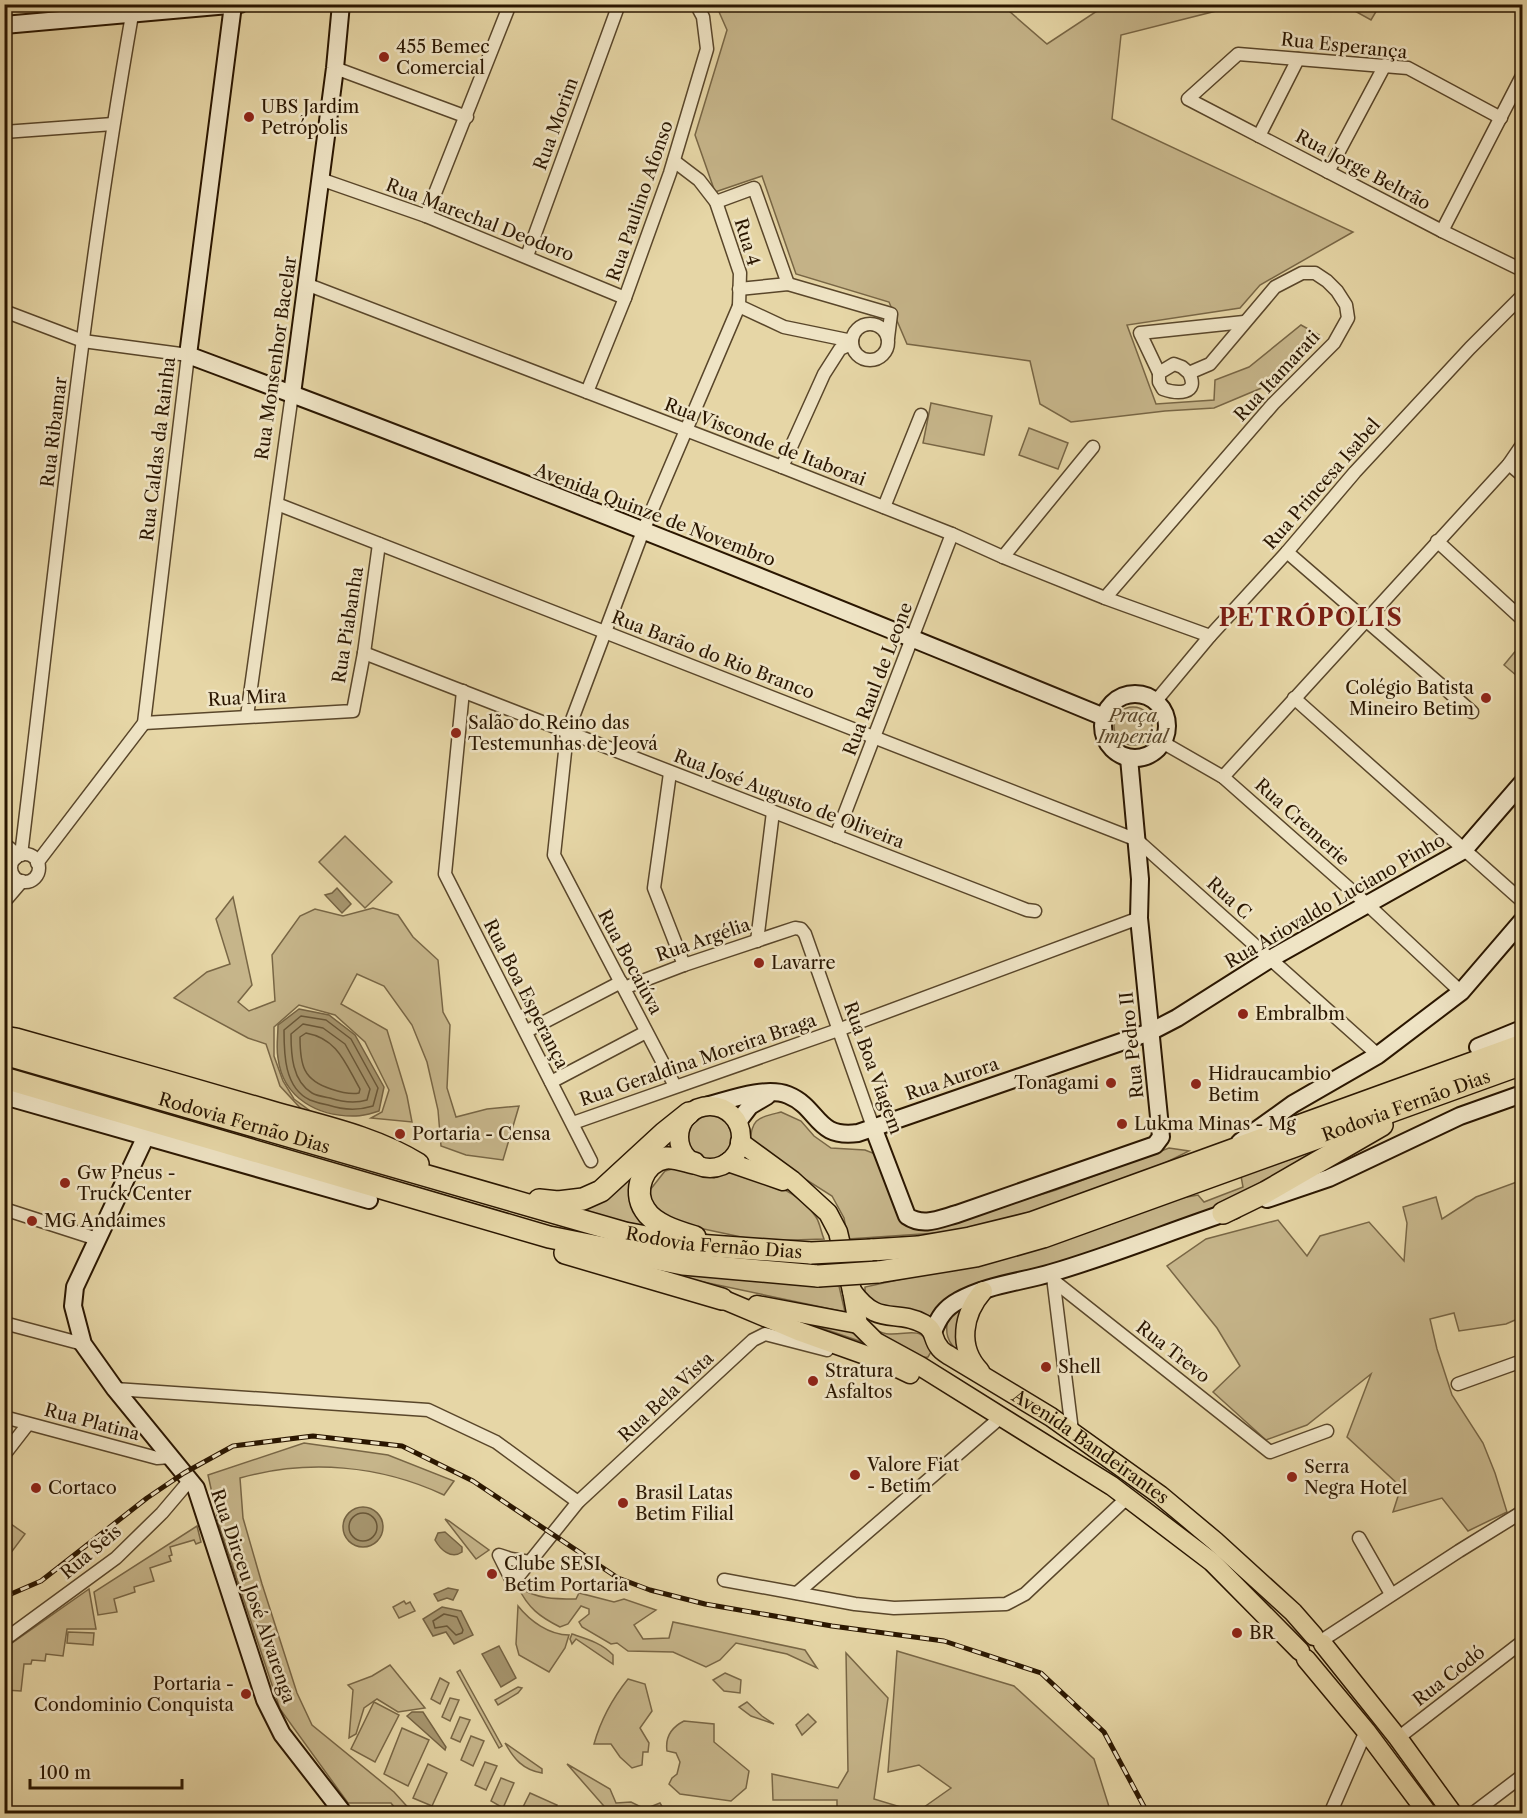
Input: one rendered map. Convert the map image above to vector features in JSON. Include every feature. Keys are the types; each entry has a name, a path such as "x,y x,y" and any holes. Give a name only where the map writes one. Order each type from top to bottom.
{"highway":[{"path":"4,1037 146,1075 365,1139 405,1156 447,1182"},
{"name":"Rodovia Fernão Dias","path":"4,1054 625,1233 683,1244 811,1253 918,1247 970,1238 1031,1223 1522,1045"},
{"path":"1450,1071 1478,1047"},
{"name":"Rodovia Fernão Dias","path":"4,1078 549,1237 683,1264 818,1276 878,1272 976,1256 1043,1237 1522,1064"},
{"path":"1223,1213 1266,1192 1387,1122 1476,1080"},
{"path":"477,1190 558,1202 583,1199 601,1191 663,1132 698,1109"},
{"path":"694,1163 669,1158 656,1161 648,1168 642,1177 639,1189 640,1200 645,1212 658,1222 682,1233 735,1249"},
{"path":"369,1200 422,1208 452,1208"},
{"path":"473,1214 552,1249 723,1299"}],"main road":[{"path":"698,1109 724,1109 737,1123 740,1142 734,1156 728,1162 711,1168 694,1163 681,1149 679,1129 683,1120 698,1109"},
{"path":"723,1299 858,1324 838,1232 828,1212 805,1191 740,1142"},
{"path":"728,1162 805,1191"},
{"name":"Avenida Bandeirantes","path":"852,1291 873,1311 888,1317 916,1321 926,1325 935,1339 985,1377 1072,1431 1160,1495 1215,1541 1293,1612 1320,1640 1398,1738 1454,1814"},
{"path":"983,1291 969,1311 965,1334 970,1358 985,1377"},
{"path":"723,1299 885,1362 1001,1417 1024,1401"},
{"name":"Avenida Bandeirantes","path":"858,1324 876,1342 920,1366 1112,1486 1212,1562 1303,1655 1366,1731 1428,1814"},
{"path":"920,1366 928,1365 934,1360 935,1339"},
{"path":"1303,1655 1303,1640 1320,1640"}],"street":[{"name":"Rua Monsenhor Bacelar","path":"247,716 292,394 335,68 341,4"},
{"path":"426,216 510,4"},
{"name":"Rua Morim","path":"527,256 619,4"},
{"name":"Rua Paulino Afonso","path":"587,392 625,298 674,161 707,49 704,17 696,4"},
{"path":"4,25 236,5"},
{"name":"Rua Caldas da Rainha","path":"144,723 189,355 236,5"},
{"name":"Rua Ribamar","path":"18,857 83,341 113,124 132,15"},
{"name":"Rua Esperança","path":"1188,99 1238,54 1408,68 1501,118"},
{"path":"1259,136 1298,59"},
{"path":"1328,172 1385,65"},
{"path":"335,68 467,117"},
{"path":"1442,231 1522,76"},
{"name":"Rua Jorge Beltrão","path":"1188,99 1522,270"},
{"path":"4,132 113,124"},
{"name":"Rua 4","path":"554,855 567,732 643,531 738,306 740,273 716,202 699,180 674,161"},
{"name":"Rua Marechal Deodoro","path":"320,179 426,216 625,298"},
{"path":"716,202 754,188 788,284"},
{"name":"Rua Itamarati","path":"1105,598 1273,404 1334,343 1348,318 1346,305 1337,291 1315,273 1302,273 1275,287 1210,364 1189,373"},
{"name":"Rua Visconde de Itaborai","path":"306,284 884,507 1105,598 1210,636"},
{"path":"739,290 788,284 891,314 887,350 873,360 862,358 857,355 851,343 854,332 858,328 869,323 881,327 888,338"},
{"name":"Rua Princesa Isabel","path":"1155,702 1210,636 1287,552 1355,472 1470,348 1522,296"},
{"path":"738,306 784,327 851,343"},
{"path":"4,311 83,341 189,355"},
{"path":"1159,373 1174,364 1182,367 1189,373 1192,386 1183,393 1176,394 1163,389 1159,382 1159,373 1140,333 1244,322"},
{"path":"782,467 824,374 840,349 851,343"},
{"name":"Avenida Quinze de Novembro","path":"189,355 643,531 1104,717"},
{"path":"884,507 921,415"},
{"path":"1223,777 1509,464 1522,445"},
{"path":"1003,557 1093,447"},
{"path":"1509,464 1522,476"},
{"name":"Rua Barão do Rio Branco","path":"276,504 1137,840"},
{"name":"Rua Raul de Leone","path":"836,836 952,534"},
{"path":"1437,541 1522,619"},
{"name":"Rua Piabanha","path":"353,711 379,544"},
{"path":"1287,552 1472,712"},
{"name":"Rua José Augusto de Oliveira","path":"364,652 670,773 1027,910 1035,911"},
{"name":"Rua Boa Esperança","path":"463,691 445,874 527,1031 591,1161"},
{"path":"1136,694 1155,702 1166,721 1166,732 1162,742 1148,755 1130,758 1119,754 1105,738 1104,717 1109,708 1116,700 1136,694"},
{"path":"1294,698 1522,901"},
{"name":"Rua Mira","path":"144,723 353,711"},
{"path":"4,902 22,882 30,881 37,875 37,863 144,723"},
{"name":"Rua Cremerie","path":"1162,742 1223,777 1368,905 1461,992"},
{"name":"Rua Pedro II","path":"914,1221 926,1223 957,1214 1155,1145 1161,1137 1139,918 1140,879 1130,758"},
{"path":"670,773 654,888 684,965"},
{"name":"Rua Ariovaldo Luciano Pinho","path":"1150,1032 1177,1018 1270,959 1464,850 1522,783"},
{"path":"757,941 773,812"},
{"name":"Rua C","path":"1137,840 1378,1055"},
{"path":"4,845 18,857 32,857 37,863"},
{"name":"Rua Bocaiúva","path":"554,855 675,1086"},
{"path":"18,857 12,865 12,874 22,882"},
{"name":"Rua Geraldina Moreira Braga","path":"573,1123 838,1030 1139,918"},
{"path":"1227,1152 1293,1104 1378,1055 1461,992 1522,921"},
{"name":"Rua Argélia","path":"527,1031 622,985 795,928"},
{"name":"Rua Boa Viagem","path":"795,928 801,929 805,934 873,1127 907,1216 914,1221"},
{"path":"1478,1047 1522,1021"},
{"name":"Rodovia Fernão Dias","path":"1478,1047 1522,1029"},
{"path":"551,1082 646,1032"},
{"name":"Rua Aurora","path":"775,1092 789,1095 801,1103 832,1132 843,1135 858,1133 1150,1032"},
{"path":"698,1109 743,1096 775,1092"},
{"path":"737,1123 750,1106 775,1092"},
{"name":"Rodovia Fernão Dias","path":"935,1339 939,1317 960,1299 983,1291 1053,1277 1223,1213 1329,1178 1460,1116 1522,1094"},
{"path":"4,1096 369,1200"},
{"name":"Rua Dirceu José Alvarenga","path":"146,1136 75,1287 73,1306 83,1344 115,1389 196,1488 265,1700 282,1734 344,1814"},
{"path":"4,1209 97,1239"},
{"path":"1053,1277 1072,1431"},
{"name":"Rua Trevo","path":"1053,1277 1270,1452 1327,1431"},
{"path":"4,1323 83,1344"},
{"name":"Rua Bela Vista","path":"530,1562 499,1555 513,1583 530,1562 578,1502 753,1340 765,1334 837,1353 885,1362"},
{"path":"1458,1384 1522,1361"},
{"path":"115,1389 428,1410 496,1442 578,1502"},
{"name":"Rua Platina","path":"4,1417 157,1458 171,1457"},
{"path":"797,1593 1001,1417"},
{"path":"4,1455 28,1424"},
{"name":"Rua Seis","path":"4,1640 116,1558 162,1513 190,1480"},
{"path":"724,1580 894,1608 1006,1604 1025,1594 1128,1497"},
{"path":"1320,1640 1522,1513"},
{"path":"1359,1538 1391,1594"},
{"name":"Rua Codó","path":"1398,1738 1522,1642"},
{"path":"1330,1814 1366,1731"},
{"path":"1472,1814 1522,1776"}],"green space":[{"path":"716,5 1002,5 1047,44 1106,5 1223,5 1220,10 1121,35 1112,119 1353,232 1260,285 1240,308 1127,325 1156,404 1214,400 1215,380 1249,367 1301,325 1319,335 1271,384 1214,408 1071,422 1040,404 1030,361 907,344 889,302 796,274 762,176 715,192 695,135 727,30"},
{"path":"1344,5 1380,5 1371,20"},
{"path":"931,403 992,416 984,455 923,443"},
{"path":"1029,428 1068,443 1058,469 1019,455"},
{"path":"1522,643 1522,669 1517,676 1504,665"},
{"name":"Praça Imperial","path":"1133,707 1147,712 1152,726 1147,740 1133,745 1119,740 1114,726 1119,712"},
{"path":"345,836 392,882 365,908 319,862"},
{"path":"233,897 252,985 238,1002 249,1011 275,1001 272,955 300,916 315,909 343,916 373,908 398,915 413,937 438,960 443,1012 450,1025 447,1088 456,1117 487,1109 519,1106 503,1160 466,1155 441,1146 438,1110 427,1062 412,1025 384,986 357,974 341,1004 387,1030 407,1096 412,1122 371,1118 382,1112 389,1090 365,1042 335,1015 299,1005 274,1027 274,1056 283,1081 294,1099 313,1113 304,1112 280,1086 266,1044 248,1038 174,998 207,972 230,964 216,919"},
{"path":"781,1112 801,1121 814,1136 831,1148 865,1150 878,1155 896,1197 932,1228 1056,1190 1169,1148 1189,1151 1141,1175 1024,1215 951,1232 848,1239 844,1218 832,1196 750,1144 752,1129 757,1120"},
{"path":"711,1115 727,1122 734,1138 727,1154 711,1161 695,1154 688,1138 695,1122"},
{"path":"670,1133 672,1151 639,1173 660,1230 588,1213 573,1207"},
{"path":"1344,1140 1215,1209 932,1317 913,1310 888,1312 865,1295 865,1287 930,1273 1166,1201 1198,1195 1204,1202 1243,1187 1241,1176 1294,1158 1327,1143"},
{"path":"676,1168 714,1178 732,1169 778,1186 808,1207 817,1219 824,1239 760,1241 699,1228 662,1217 652,1204 650,1190 665,1171"},
{"path":"1522,1180 1522,1317 1506,1324 1459,1331 1454,1313 1430,1319 1452,1395 1483,1443 1507,1512 1468,1531 1442,1498 1393,1512 1401,1487 1347,1437 1371,1374 1307,1425 1266,1440 1213,1392 1240,1366 1217,1328 1167,1266 1206,1239 1278,1220 1307,1256 1320,1236 1369,1222 1404,1261 1407,1223 1403,1207 1436,1197 1442,1219 1476,1197"},
{"path":"603,1255 750,1280 839,1286 845,1312 656,1272"},
{"path":"962,1308 961,1353 952,1345 947,1327 948,1316"},
{"path":"772,1311 846,1325 865,1343"},
{"path":"870,1328 886,1334 920,1334 925,1338 931,1352 928,1357 914,1355"},
{"path":"304,1443 388,1455 454,1481 444,1495 395,1477 344,1468 292,1468 240,1478 243,1518 262,1584 297,1693 312,1725 394,1792 413,1813 399,1813 391,1803 348,1803 280,1709 219,1525 208,1475"},
{"path":"4,1519 25,1534 10,1554 5,1550"},
{"path":"445,1519 449,1521 489,1550 476,1559"},
{"path":"197,1526 201,1542 196,1544 194,1540 170,1547 171,1561 150,1568 154,1581 134,1587 135,1592 114,1599 117,1612 98,1615 94,1592"},
{"path":"518,1587 546,1598 576,1599 579,1593 614,1602 624,1599 656,1610 634,1625 643,1639 669,1638 673,1622 805,1650 817,1668 787,1654 736,1643 720,1660 706,1667 673,1652 628,1651 617,1643 611,1644 582,1627 579,1622 589,1614 589,1609 581,1606 568,1624 560,1627 535,1611"},
{"path":"89,1589 96,1629 67,1629 63,1656 46,1654 45,1661 32,1660 31,1664 24,1664 21,1691 5,1690 5,1648"},
{"path":"404,1601 406,1604 410,1602 415,1611 399,1618 393,1607"},
{"path":"518,1606 528,1617 547,1630 569,1635 565,1648 549,1672 519,1655 516,1644"},
{"path":"68,1632 94,1633 93,1645 67,1643"},
{"path":"572,1634 604,1647 613,1655 613,1664 576,1639 572,1644 570,1639"},
{"path":"897,1651 1014,1686 1094,1759 1111,1813 837,1814 837,1800 773,1800 772,1774 838,1788 848,1771 846,1653 888,1698 874,1799 917,1812 951,1788 919,1765 888,1772"},
{"path":"390,1665 425,1708 398,1712 377,1699 364,1708 356,1734 349,1738 353,1690 348,1685 372,1676"},
{"path":"460,1670 502,1746 499,1748 457,1672"},
{"path":"725,1673 741,1680 740,1693 724,1691 713,1680"},
{"path":"440,1678 449,1683 440,1704 431,1699"},
{"path":"628,1679 645,1684 652,1711 640,1728 649,1743 648,1752 643,1752 642,1765 632,1768 611,1744 594,1744 608,1710"},
{"path":"518,1687 522,1688 518,1693 498,1705 495,1700"},
{"path":"450,1698 459,1700 450,1721 442,1717"},
{"path":"374,1702 399,1715 375,1762 351,1749"},
{"path":"747,1702 774,1724 751,1716 739,1707"},
{"path":"808,1714 816,1722 802,1735 796,1725"},
{"path":"460,1717 470,1720 460,1742 451,1738"},
{"path":"684,1721 714,1724 714,1742 749,1771 746,1788 731,1801 680,1794 669,1784 677,1774 680,1762 676,1753 667,1751 667,1741 673,1729"},
{"path":"402,1728 429,1740 408,1786 384,1774"},
{"path":"471,1736 484,1741 473,1766 461,1760"},
{"path":"505,1743 542,1769 542,1773 535,1772 520,1763"},
{"path":"485,1762 497,1766 486,1790 475,1785"},
{"path":"428,1764 447,1773 432,1806 413,1798"},
{"path":"567,1764 610,1789 616,1803 631,1802 645,1809 660,1803 666,1813 610,1813"},
{"path":"501,1778 514,1783 503,1808 491,1801"},
{"path":"530,1793 557,1805 552,1813 520,1813"}],"water":[{"path":"337,888 351,904 342,913 325,895"},
{"path":"299,1009 329,1015 355,1035 384,1087 379,1111 356,1116 329,1113 316,1109 295,1095 281,1072 277,1046 278,1025"},
{"path":"363,1507 377,1513 383,1527 377,1541 363,1547 349,1541 343,1527 349,1513"},
{"path":"445,1532 462,1547 462,1552 454,1555 440,1547 435,1540 438,1533"},
{"path":"448,1588 458,1590 453,1600 447,1598 438,1601 434,1594"},
{"path":"442,1607 461,1611 473,1635 454,1644 446,1632 433,1636 423,1619"},
{"path":"499,1646 516,1678 501,1687 482,1654"},
{"path":"412,1712 423,1712 446,1747 445,1750 407,1716"}],"railway":[{"path":"4,1597 41,1581 147,1498 184,1473 233,1446 313,1436 402,1446 473,1481 618,1578 650,1590 705,1604 832,1626 944,1641 1041,1673 1104,1732 1148,1814"}],"place":[{"name":"455 Bemec Comercial","path":"384,57"},
{"name":"UBS Jardim Petrópolis","path":"249,117"},
{"name":"Colégio Batista Mineiro Betim","path":"1486,698"},
{"name":"Salão do Reino das Testemunhas de Jeová","path":"456,733"},
{"name":"Lavarre","path":"759,963"},
{"name":"Embralbm","path":"1243,1014"},
{"name":"Tonagami","path":"1111,1083"},
{"name":"Hidraucambio Betim","path":"1196,1084"},
{"name":"Lukma Minas - Mg","path":"1122,1124"},
{"name":"Portaria - Censa","path":"400,1134"},
{"name":"Gw Pneus - Truck Center","path":"65,1183"},
{"name":"MG Andaimes","path":"32,1221"},
{"name":"Shell","path":"1046,1367"},
{"name":"Stratura Asfaltos","path":"813,1381"},
{"name":"Valore Fiat - Betim","path":"855,1475"},
{"name":"Serra Negra Hotel","path":"1292,1477"},
{"name":"Cortaco","path":"36,1488"},
{"name":"Brasil Latas Betim Filial","path":"623,1503"},
{"name":"Clube SESI Betim Portaria","path":"492,1574"},
{"name":"BR","path":"1237,1633"},
{"name":"Portaria - Condominio Conquista","path":"246,1694"}],"district":[{"name":"PETRÓPOLIS","path":"1311,617"}]}
